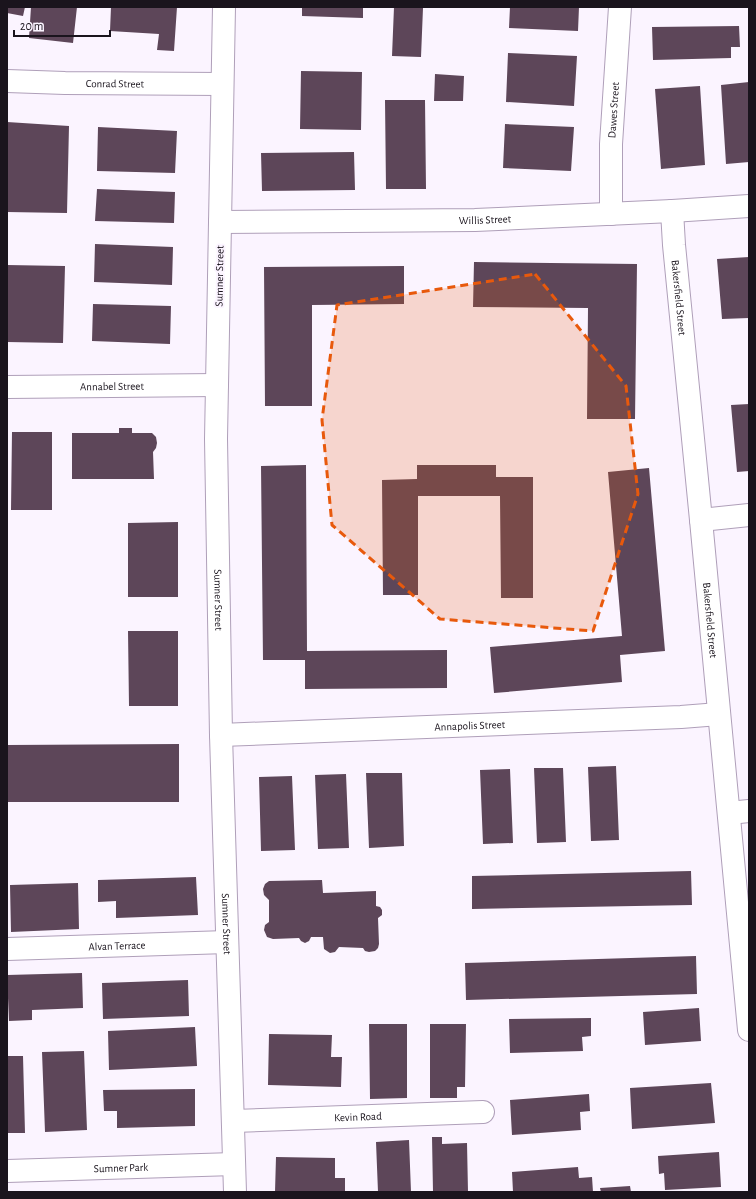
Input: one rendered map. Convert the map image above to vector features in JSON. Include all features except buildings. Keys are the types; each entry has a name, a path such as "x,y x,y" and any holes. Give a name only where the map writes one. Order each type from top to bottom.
{"street":[{"name":"Sumner Street","path":"224,7 216,424 221,735 235,1192"},
{"name":"Dawes Street","path":"610,214 611,144 620,7"},
{"name":"Conrad Street","path":"7,81 222,84"},
{"name":"Willis Street","path":"220,222 443,221 672,211 749,206"},
{"name":"Bakersfield Street","path":"672,211 719,714 739,812 749,1030"},
{"name":"Annabel Street","path":"7,386 217,385"},
{"path":"701,520 749,515"},
{"name":"Annapolis Street","path":"221,735 681,717 719,714"},
{"name":"Alvan Terrace","path":"7,949 227,942"},
{"name":"Kevin Road","path":"233,1121 483,1112"},
{"name":"Sumner Park","path":"7,1171 234,1164"}],"highlighted area":[{"path":"535,274 626,386 638,494 593,631 440,619 332,525 322,420 337,305"}]}
